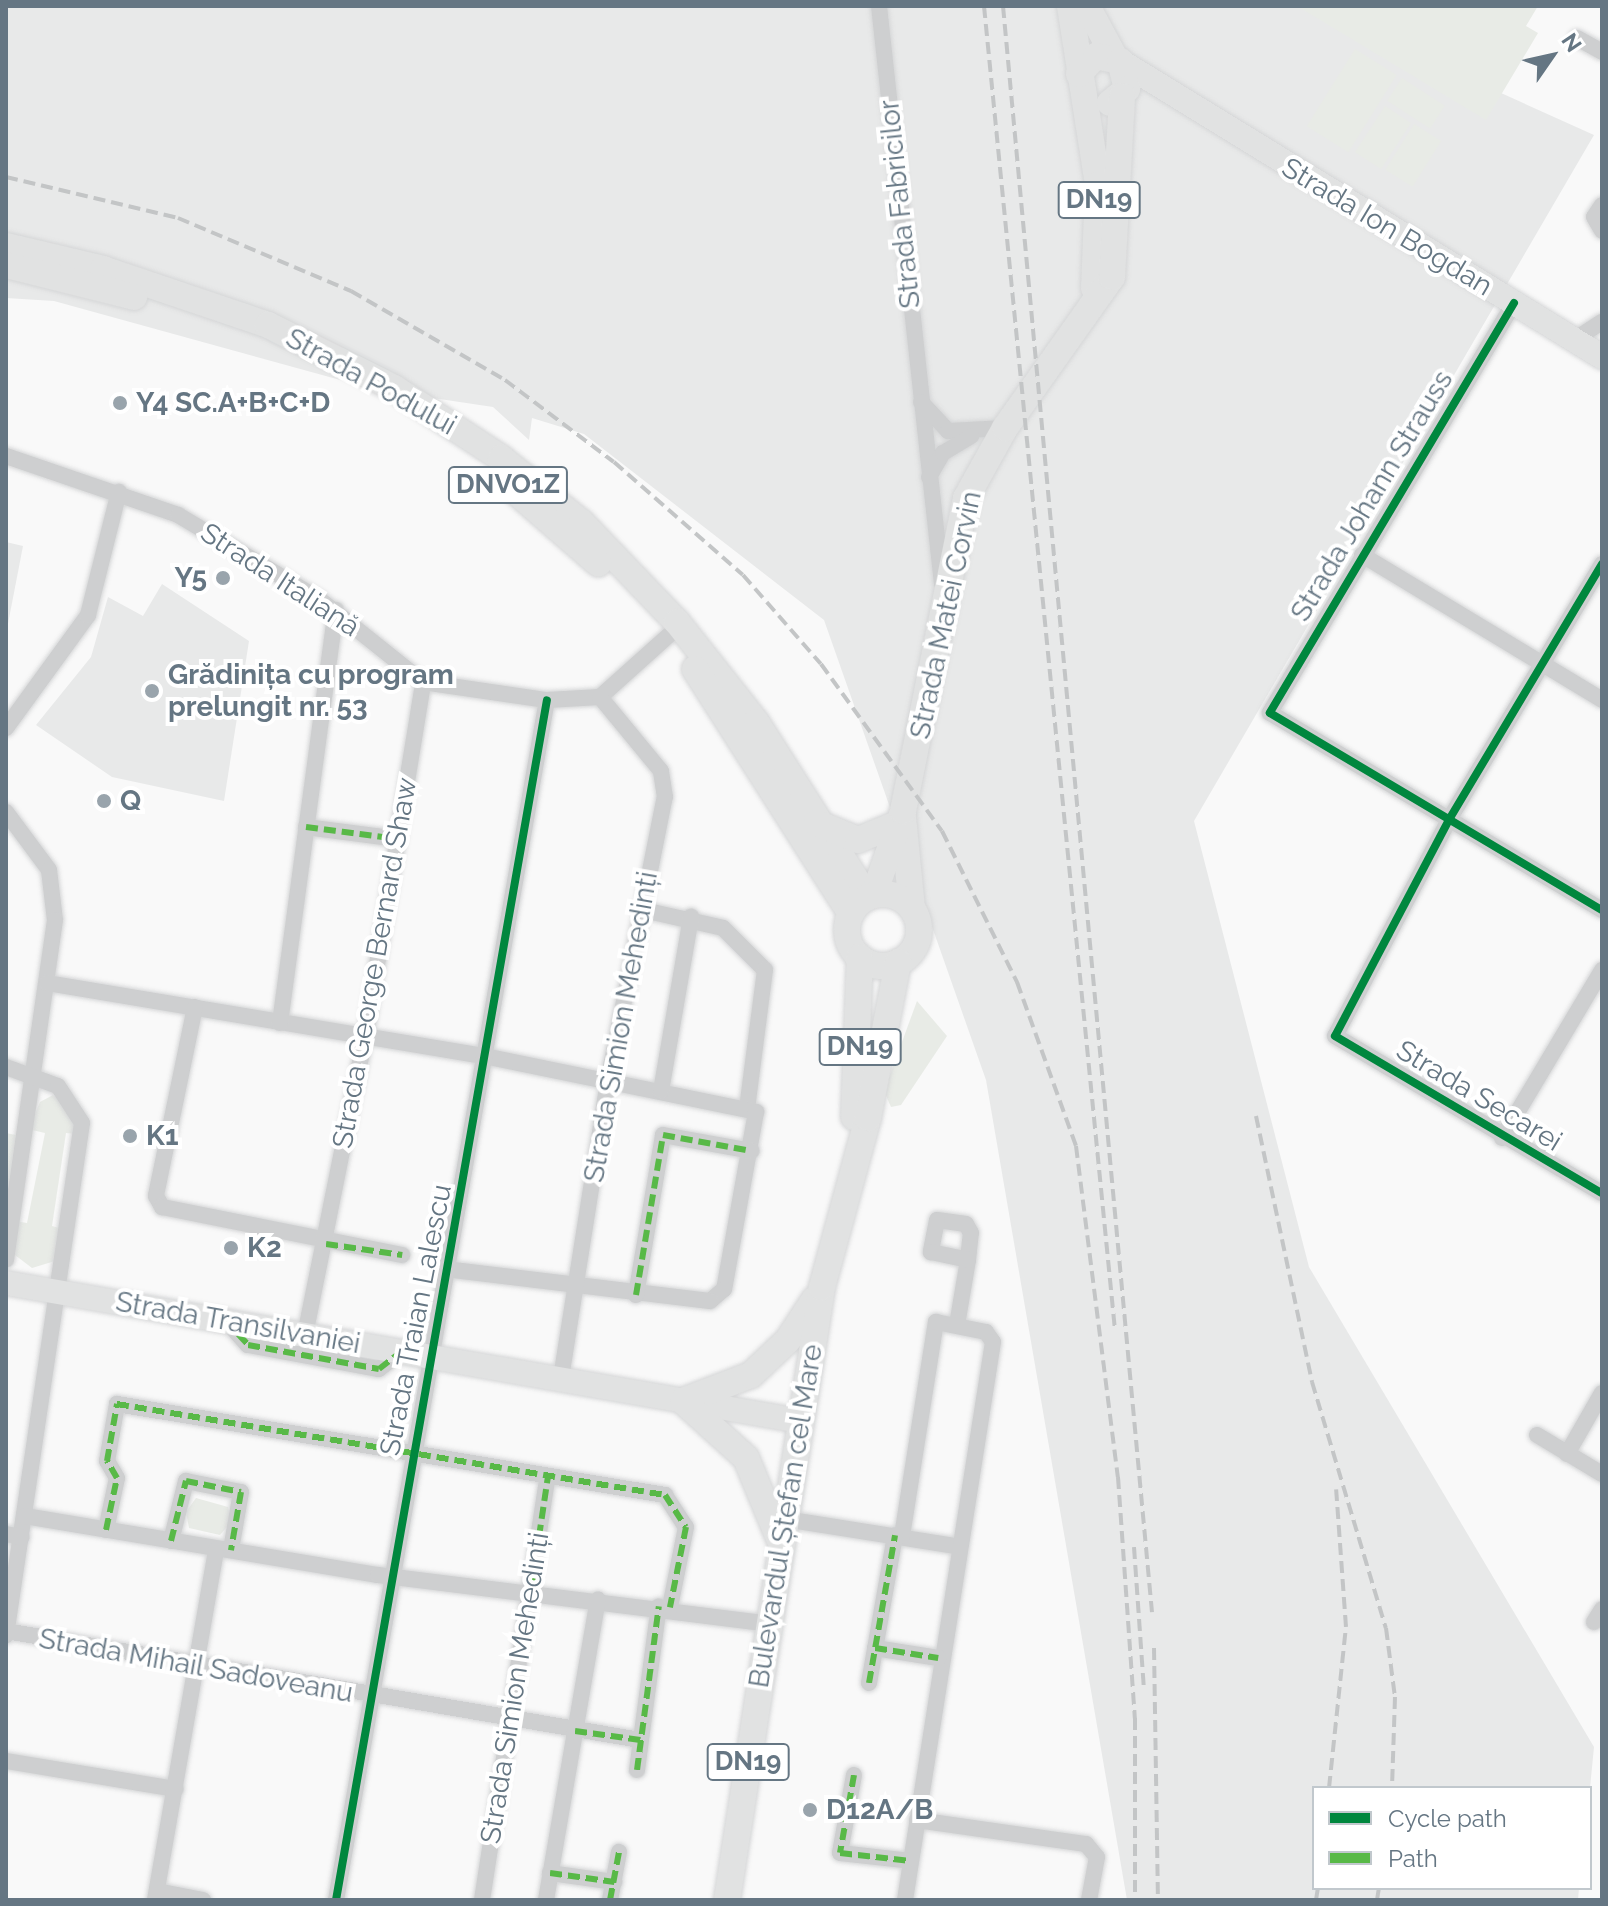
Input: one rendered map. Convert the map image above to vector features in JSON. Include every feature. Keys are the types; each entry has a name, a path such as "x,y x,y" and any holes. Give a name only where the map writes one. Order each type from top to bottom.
{"main road":[{"name":"DN19","path":"1070,6 1100,209 1091,310"},
{"name":"DN19","path":"1087,6 1128,81 1122,96"},
{"path":"1118,59 1096,56 1081,83 1099,104 1122,96"},
{"name":"Strada Ion Bogdan","path":"1118,59 1171,98 1602,357"},
{"name":"Strada Ion Bogdan","path":"1122,96 1171,98"},
{"name":"Strada Matei Corvin","path":"900,817 966,498 1005,428 1091,310 1114,266 1122,96"},
{"name":"Strada Podului","path":"6,246 103,269 268,325 394,388 501,458 582,523 677,622 756,722 864,902"},
{"name":"Strada Podului","path":"6,265 219,324 383,402 544,514 669,635 864,902"},
{"name":"DN19","path":"860,957 848,938 900,817"},
{"name":"DN19","path":"898,962 917,942 900,817"},
{"path":"816,822 858,840 900,817"},
{"path":"864,902 900,898 912,909"},
{"path":"860,957 881,966 898,962"},
{"name":"Bulevardul Ștefan cel Mare","path":"858,1135 860,957"},
{"name":"Bulevardul Ștefan cel Mare","path":"727,1900 822,1287 898,962"},
{"name":"Strada Transilvaniei","path":"6,1283 800,1421"},
{"path":"783,1532 746,1458 683,1401 751,1375 788,1340 822,1287"}],"street":[{"name":"Strada Fabricilor","path":"879,6 928,481 944,598"},
{"path":"1577,38 1602,52"},
{"path":"1602,205 1594,217 1602,231"},
{"name":"Strada Johann Strauss","path":"1450,818 1270,713 1514,303"},
{"path":"1574,340 1602,322"},
{"path":"921,402 948,431 972,435"},
{"path":"928,481 943,453 972,435 1005,428"},
{"name":"Strada Italiană","path":"6,456 119,492 178,515 336,610 423,682"},
{"path":"6,728 88,615 119,492"},
{"path":"1362,555 1602,700"},
{"path":"1602,564 1450,818 1602,910"},
{"path":"280,1023 336,610"},
{"path":"423,682 547,700 600,697 669,635"},
{"name":"Strada George Bernard Shaw","path":"305,1335 326,1244 365,1038 423,682"},
{"name":"Strada Simion Mehedinți","path":"561,1378 608,1081 639,909 665,797 661,771 600,697"},
{"name":"Strada Traian Lalescu","path":"336,1900 430,1356 489,1057 547,700"},
{"path":"6,812 49,870 55,920 6,1259"},
{"name":"Strada Secarei","path":"1450,818 1335,1036 1502,1138 1602,1193"},
{"path":"306,827 398,839"},
{"path":"639,909 691,917 723,928 765,970 747,1109"},
{"path":"661,1091 691,917"},
{"path":"1502,1138 1602,970"},
{"path":"47,983 489,1057 756,1112 752,1151 724,1289 691,1304 447,1269"},
{"path":"195,1007 156,1196 162,1207 326,1244 402,1255"},
{"path":"6,1067 33,1072 58,1086 82,1123 25,1516 14,1536 6,1632"},
{"path":"636,1295 663,1135 752,1151"},
{"path":"957,1325 968,1260"},
{"path":"226,1321 248,1345 379,1369 402,1351"},
{"path":"869,1683 936,1322 986,1332 993,1342 938,1658 905,1900"},
{"path":"1567,1454 1602,1393"},
{"path":"106,1530 117,1478 107,1461 117,1404 665,1495 686,1527 664,1607 637,1770"},
{"path":"1537,1435 1602,1474"},
{"name":"Strada Simion Mehedinți","path":"482,1900 548,1476"},
{"path":"171,1541 186,1481 241,1492 194,1667 156,1896 203,1900"},
{"path":"25,1516 392,1575 664,1607 769,1624"},
{"path":"783,1532 898,1536 956,1546"},
{"path":"546,1900 598,1599"},
{"name":"Strada Mihail Sadoveanu","path":"6,1632 370,1697 640,1740"},
{"path":"875,1648 938,1658"},
{"path":"6,1761 176,1789"},
{"path":"854,1775 840,1853 911,1861"},
{"path":"917,1820 987,1826 1094,1849 1089,1900"},
{"path":"610,1900 619,1852"},
{"path":"550,1873 614,1882"}],"shaded area":[{"path":"6,6 1308,6 1594,135 1194,821 1309,1267 1594,1747 1590,1786 1312,1786 1312,1890 1579,1890 1578,1900 1127,1900 986,1080 824,620 584,434 532,418 529,440 493,407 373,389 54,301 6,298"},
{"path":"1297,6 1538,6 1526,26 1538,33 1486,120"},
{"path":"1355,49 1397,75 1348,152 1307,126"},
{"path":"1402,78 1445,106 1430,128 1387,101"},
{"path":"1385,106 1411,123 1381,169 1355,152"},
{"path":"1414,124 1441,141 1413,187 1385,170"},
{"path":"6,542 23,546 6,634"},
{"name":"Grădinița cu program prelungit nr. 53","path":"162,584 249,641 224,801 112,777 36,725 91,657 108,597 143,616"},
{"path":"917,1001 947,1036 901,1105 891,1107 884,1091"},
{"path":"53,1095 68,1107 78,1134 66,1133 52,1226 63,1229 55,1261 32,1268 15,1255 14,1221 27,1223 45,1133 32,1130 33,1119 40,1102"},
{"path":"6,1133 16,1135 6,1201"},
{"path":"196,1498 228,1507 231,1522 220,1535 189,1528 186,1512"}],"railway":[{"path":"984,6 1115,1331"},
{"path":"1003,6 1152,1612"},
{"path":"6,177 178,218 351,291 505,380 614,462 743,575 821,664 942,831 1017,982 1076,1146 1118,1477 1135,1718 1135,1900"},
{"path":"1256,1116 1312,1382 1386,1628 1395,1697 1392,1786"},
{"path":"1329,1786 1346,1627 1336,1489"},
{"path":"1134,1547 1144,1690"},
{"path":"1154,1648 1158,1900"},
{"path":"1316,1900 1318,1890"},
{"path":"1377,1900 1379,1890"}],"marked path":[{"path":"306,827 398,839"},
{"path":"636,1295 663,1135 752,1151"},
{"path":"326,1244 402,1255"},
{"path":"226,1321 248,1345 379,1369 402,1351"},
{"path":"106,1530 117,1478 107,1461 117,1404 665,1495 686,1527 670,1607"},
{"path":"531,1590 548,1476"},
{"path":"171,1541 186,1481 241,1492 231,1550"},
{"path":"869,1683 895,1535"},
{"path":"637,1770 659,1606"},
{"path":"875,1648 938,1658"},
{"path":"575,1731 640,1740"},
{"path":"854,1775 840,1853 911,1861"},
{"path":"610,1900 619,1852"},
{"path":"550,1873 614,1882"}],"cycle path":[{"path":"1514,303 1270,713 1602,910"},
{"path":"1602,564 1450,818 1335,1036 1602,1193"},
{"path":"336,1900 547,700"}],"place":[{"name":"Y4 SC.A+B+C+D","path":"120,403"},
{"name":"Y5","path":"223,578"},
{"name":"Grădinița cu program prelungit nr. 53","path":"152,691"},
{"name":"Q","path":"104,801"},
{"name":"K1","path":"130,1136"},
{"name":"K2","path":"231,1248"},
{"name":"D12A/B","path":"810,1810"}]}
